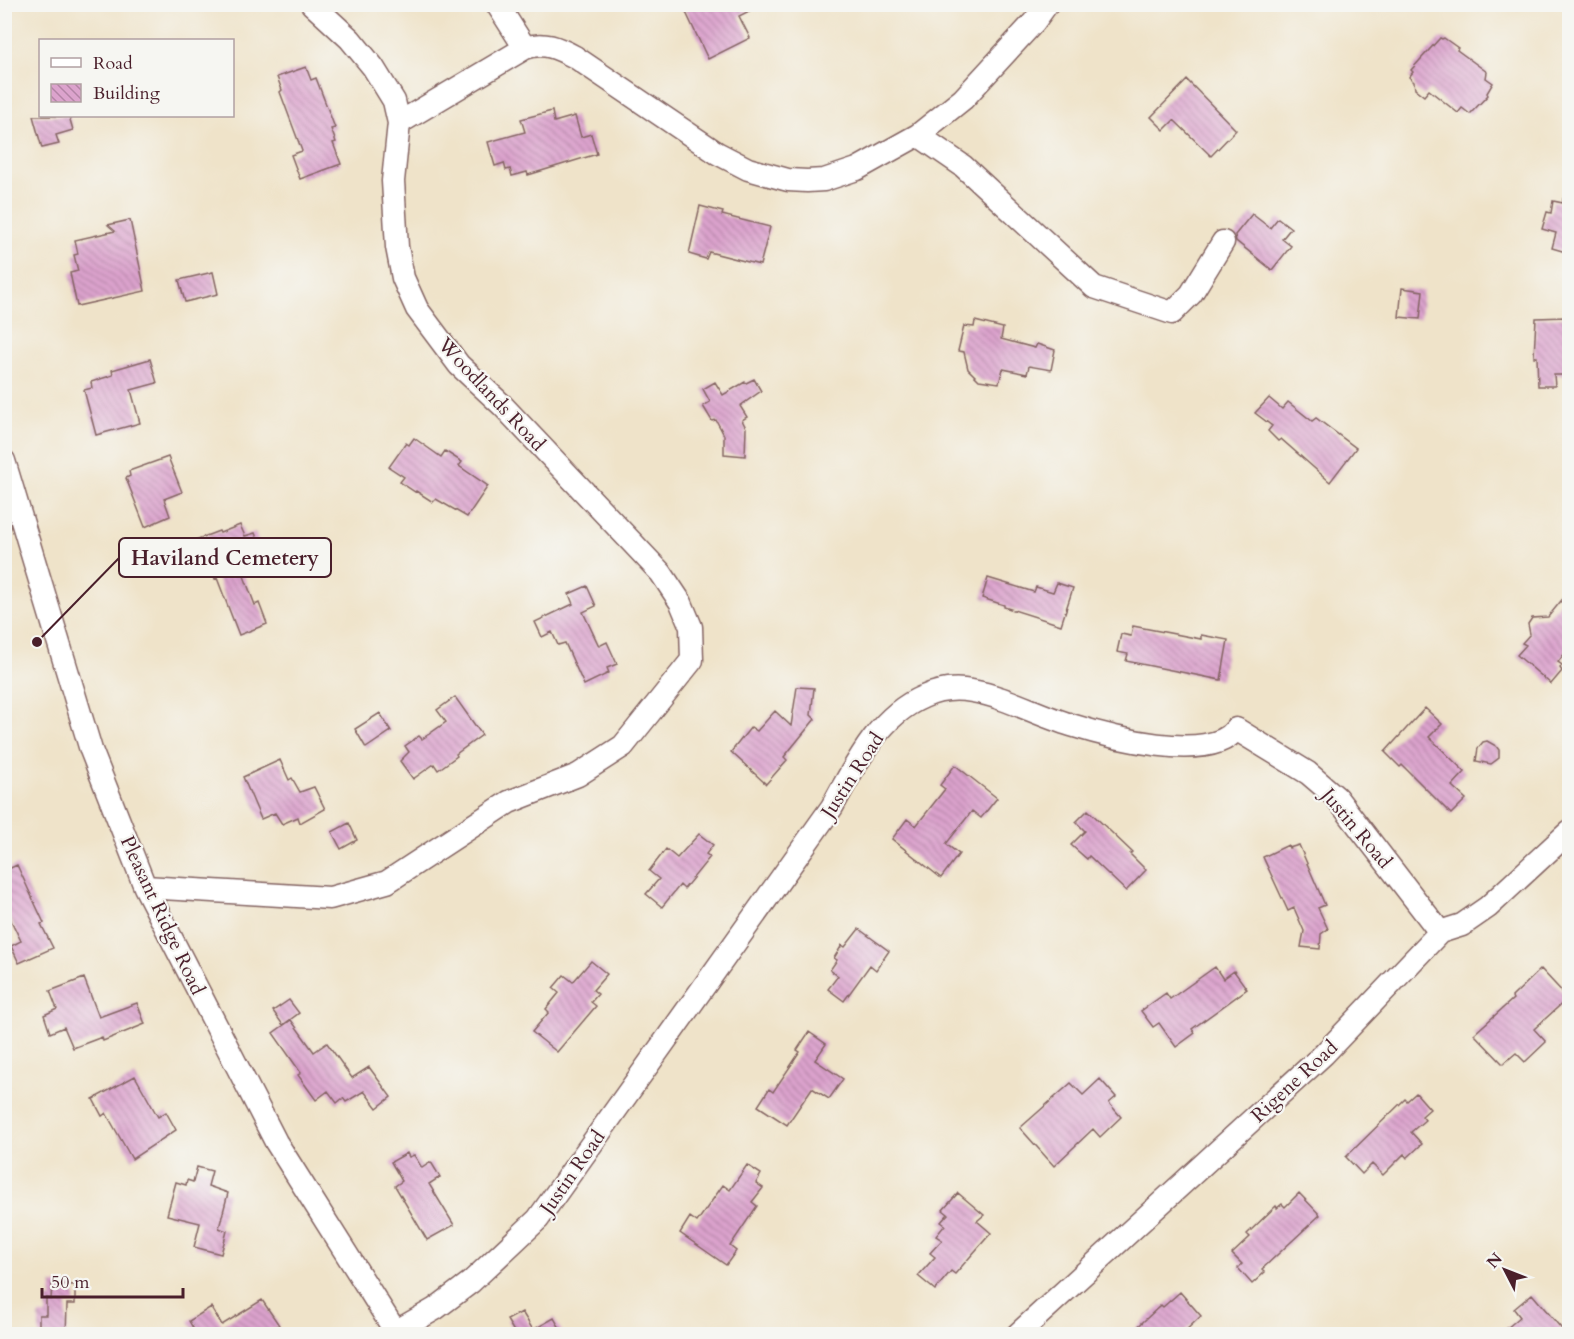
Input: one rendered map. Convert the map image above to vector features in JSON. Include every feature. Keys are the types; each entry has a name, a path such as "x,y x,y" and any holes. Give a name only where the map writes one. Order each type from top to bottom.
{"street":[{"path":"312,4 350,39 373,67 394,101 399,123 525,48 534,45 554,46 568,53 717,153 748,169 788,180 807,182 824,180 857,170 918,135 963,99 1034,22 1047,4"},
{"path":"496,4 525,48"},
{"name":"Woodlands Road","path":"145,887 330,898 387,882 509,802 578,775 623,746 692,660 691,627 681,603 661,573 502,405 459,365 417,309 403,278 397,247 393,181 399,123"},
{"path":"918,135 963,166 1094,287 1172,313 1191,294 1223,242"},
{"name":"Pleasant Ridge Road","path":"4,461 91,750 145,887 276,1142 396,1333"},
{"name":"Justin Road","path":"396,1333 435,1309 471,1282 538,1219 832,807 860,756 885,725 903,708 923,697 947,690 971,690 1008,700 1070,725 1148,744 1190,748 1209,744 1233,734 1236,729 1308,773 1336,797 1440,932"},
{"name":"Rigene Road","path":"1018,1335 1324,1054 1440,932 1462,924 1488,907 1569,831"}],"building":[{"path":"682,4 763,4 739,16 750,38 708,59"},
{"path":"1440,38 1444,38 1458,48 1457,50 1487,72 1486,78 1493,83 1488,95 1470,114 1462,108 1458,113 1429,90 1424,96 1415,89 1414,82 1409,77 1413,72 1411,70"},
{"path":"306,67 311,80 316,78 335,128 331,129 336,142 333,143 341,164 300,179 291,155 302,151 280,92 282,90 277,77"},
{"path":"1187,80 1236,130 1211,156 1174,120 1164,130 1151,117"},
{"path":"552,111 554,122 575,116 581,137 591,134 597,154 528,175 527,172 512,176 510,169 506,170 504,163 495,166 488,142 525,132 521,119"},
{"path":"33,116 69,117 73,130 56,135 59,144 42,148"},
{"path":"1563,199 1569,200 1569,253 1552,248 1556,233 1542,229 1547,212 1551,213 1553,201 1563,203"},
{"path":"700,206 723,212 722,215 770,227 760,265 709,252 706,259 689,254"},
{"path":"1252,214 1270,228 1278,218 1291,228 1282,239 1291,246 1272,270 1236,241 1235,235"},
{"path":"130,220 145,291 77,306 70,273 78,271 74,255 78,254 75,240 115,231 108,225"},
{"path":"213,272 218,294 185,302 179,280"},
{"path":"1402,288 1423,291 1420,319 1399,317"},
{"path":"1567,317 1567,327 1569,327 1568,375 1554,375 1555,386 1538,386 1537,357 1534,357 1536,318"},
{"path":"975,321 1003,328 1001,339 1035,348 1037,344 1055,350 1051,370 1029,366 1027,374 1003,369 999,383 979,380 968,369 964,352 958,351 964,326 974,327"},
{"path":"150,359 157,383 131,390 140,423 96,435 84,390 92,388 91,382 113,375 112,370"},
{"path":"754,379 761,391 740,406 747,417 742,420 746,428 745,456 724,454 724,435 716,420 712,421 703,406 710,402 703,389 715,382 723,395"},
{"path":"1269,398 1282,409 1288,402 1312,421 1316,418 1356,448 1330,482 1281,439 1278,441 1268,431 1272,426 1255,413"},
{"path":"414,438 441,457 445,451 462,462 459,466 488,486 467,517 436,499 433,502 415,492 400,482 404,477 389,467 406,443 409,445"},
{"path":"168,457 182,492 164,499 170,516 145,527 126,478 130,476 129,471"},
{"path":"240,525 245,536 255,533 268,567 244,576 255,605 259,603 267,624 239,635 210,565 174,578 164,552"},
{"path":"988,578 1034,592 1036,587 1053,592 1057,583 1073,588 1061,625 982,598"},
{"path":"587,586 596,606 583,612 599,646 607,642 617,664 607,668 609,673 584,685 565,643 558,645 552,632 542,637 535,622 573,604 569,594"},
{"path":"1569,591 1569,648 1558,662 1562,665 1560,668 1562,671 1551,684 1517,655 1526,645 1522,643 1530,634 1528,624 1532,618 1548,617"},
{"path":"1133,626 1201,639 1201,635 1228,640 1221,680 1126,661 1128,654 1117,652 1121,634 1131,636"},
{"path":"797,687 814,688 811,715 815,719 784,757 787,760 766,784 731,752 751,727 757,731 775,711 791,726"},
{"path":"455,697 482,735 438,770 434,764 413,779 400,761 409,752 405,746 419,736 422,739 446,722 437,710"},
{"path":"1425,708 1442,724 1429,737 1465,772 1452,786 1466,799 1451,814 1402,765 1400,767 1385,752"},
{"path":"380,713 391,731 366,748 355,729"},
{"path":"1487,741 1499,750 1499,758 1491,764 1476,761 1478,748"},
{"path":"280,760 289,780 292,778 300,792 314,787 325,809 300,823 298,817 282,824 275,813 261,819 243,777"},
{"path":"955,765 997,798 981,818 972,811 946,844 959,854 941,878 892,839 907,819 916,826 945,789 940,785"},
{"path":"1088,810 1132,852 1130,854 1146,870 1126,891 1089,856 1087,859 1071,845 1085,831 1076,822"},
{"path":"349,823 357,840 341,849 332,832"},
{"path":"699,834 713,845 706,854 710,857 684,889 680,885 662,907 646,894 659,879 649,871 666,849 677,858"},
{"path":"1288,845 1289,848 1299,845 1325,905 1318,908 1328,929 1321,934 1320,949 1301,947 1304,931 1294,908 1288,911 1263,857"},
{"path":"17,865 53,948 19,963 11,946 21,941 4,906 4,871"},
{"path":"859,929 889,951 876,970 870,965 844,1001 828,989 838,976 830,970 837,960 834,958 842,945 845,947"},
{"path":"591,961 607,974 593,990 598,994 591,1002 596,1006 557,1052 532,1032 549,1012 546,1009 559,993 553,988 564,975 573,982"},
{"path":"1215,967 1223,979 1234,971 1247,989 1192,1029 1195,1033 1176,1047 1159,1023 1153,1027 1141,1011 1166,993 1170,999"},
{"path":"1541,969 1568,998 1534,1029 1546,1042 1525,1062 1516,1053 1503,1064 1474,1034 1513,999 1512,997"},
{"path":"84,978 99,1017 137,1003 145,1024 103,1041 102,1037 73,1048 64,1027 50,1033 44,1015 57,1009 50,991"},
{"path":"289,1000 299,1013 283,1025 273,1011"},
{"path":"291,1020 314,1052 327,1043 352,1078 369,1067 391,1097 377,1108 364,1091 346,1102 343,1098 337,1103 328,1091 316,1100 298,1075 301,1073 273,1033"},
{"path":"809,1032 826,1044 815,1060 843,1079 829,1099 812,1088 787,1125 758,1106 769,1089 773,1092 800,1052 797,1050"},
{"path":"135,1076 158,1117 166,1112 176,1130 132,1159 106,1113 102,1116 93,1099"},
{"path":"1100,1079 1116,1097 1109,1103 1121,1117 1100,1137 1093,1129 1054,1166 1020,1128 1071,1083 1083,1095"},
{"path":"1416,1093 1430,1109 1422,1116 1425,1120 1411,1132 1422,1144 1407,1158 1404,1154 1383,1175 1372,1164 1362,1174 1346,1157 1405,1099 1407,1101"},
{"path":"407,1153 409,1157 414,1155 422,1168 431,1162 440,1177 429,1184 454,1225 427,1240 395,1186 402,1181 391,1162"},
{"path":"747,1165 761,1174 756,1183 763,1188 752,1202 757,1206 730,1246 736,1251 726,1265 680,1233 690,1217 697,1222 723,1185 730,1190"},
{"path":"197,1167 212,1171 208,1186 228,1193 219,1228 227,1231 221,1254 194,1247 200,1223 167,1215 176,1182 186,1185 187,1180 193,1182"},
{"path":"958,1193 984,1215 977,1221 991,1233 955,1274 951,1271 935,1290 918,1276 935,1257 930,1253 942,1240 936,1236 945,1225 941,1222 948,1214 943,1210"},
{"path":"1299,1193 1320,1215 1262,1269 1265,1272 1252,1284 1238,1268 1242,1264 1232,1254 1250,1237 1247,1234 1276,1206 1277,1208 1282,1204 1285,1207"},
{"path":"52,1284 75,1285 75,1304 67,1304 66,1335 39,1335 39,1315 46,1315 46,1298 51,1299"},
{"path":"1180,1292 1201,1316 1181,1335 1129,1335 1161,1305 1163,1307"},
{"path":"1532,1294 1567,1335 1499,1335 1520,1317 1514,1309"},
{"path":"262,1300 279,1325 263,1335 197,1335 189,1321 211,1307 222,1325"},
{"path":"522,1312 533,1330 554,1318 564,1335 516,1335 507,1320"}],"place":[{"name":"Haviland Cemetery","path":"37,642"}]}
